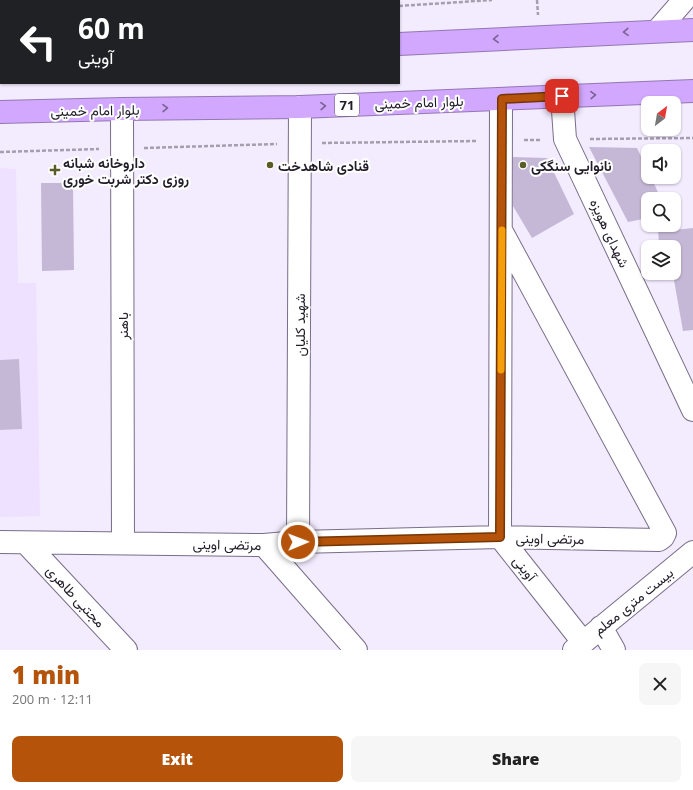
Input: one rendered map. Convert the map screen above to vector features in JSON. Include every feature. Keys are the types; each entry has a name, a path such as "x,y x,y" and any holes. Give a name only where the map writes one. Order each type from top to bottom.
{"highway":[{"path":"400,44 693,30"},
{"name":"بلوار امام خمینی","path":"0,112 300,107 693,91"}],"street":[{"path":"657,31 684,0"},
{"name":"شهدای هویزه","path":"562,96 565,139 693,410"},
{"path":"500,537 502,232 500,140 502,99"},
{"name":"شهید کلیان","path":"298,542 300,107"},
{"name":"باهنر","path":"122,109 123,543"},
{"name":"مرتضی اوینی","path":"0,542 264,545 298,542 500,537 659,540 663,537 665,532 502,232"},
{"name":"آوینی","path":"500,537 578,646"},
{"name":"مجتبی طاهری","path":"26,542 126,650"},
{"path":"264,545 356,650"},
{"name":"بیست متری معلم","path":"578,646 693,552"},
{"path":"601,627 614,650"}],"path":[{"path":"400,6 492,0"},
{"path":"0,152 300,144 693,138"}],"shaded area":[{"path":"0,168 16,169 18,283 36,283 40,516 0,517"}],"building":[{"path":"589,147 637,148 641,156 641,184 654,184 658,192 641,192 641,219 628,222"},
{"path":"513,157 547,158 574,214 532,238 513,206"},
{"path":"41,183 73,183 74,270 42,271"},
{"path":"693,228 693,330 683,331 674,280 681,280 681,240 659,240 658,232 681,232 681,229"},
{"path":"19,359 22,429 0,430 0,360"}],"slow traffic":[{"path":"501,370 502,230"}],"place":[{"name":"قنادی شاهدخت","path":"270,165"},
{"name":"نانوایی سنگکی","path":"523,165"},
{"name":"داروخانه شبانه روزی دکتر شربت خوری","path":"55,170"}],"route":[{"path":"298,542 500,537 502,232 500,140 502,99 562,96"}]}
